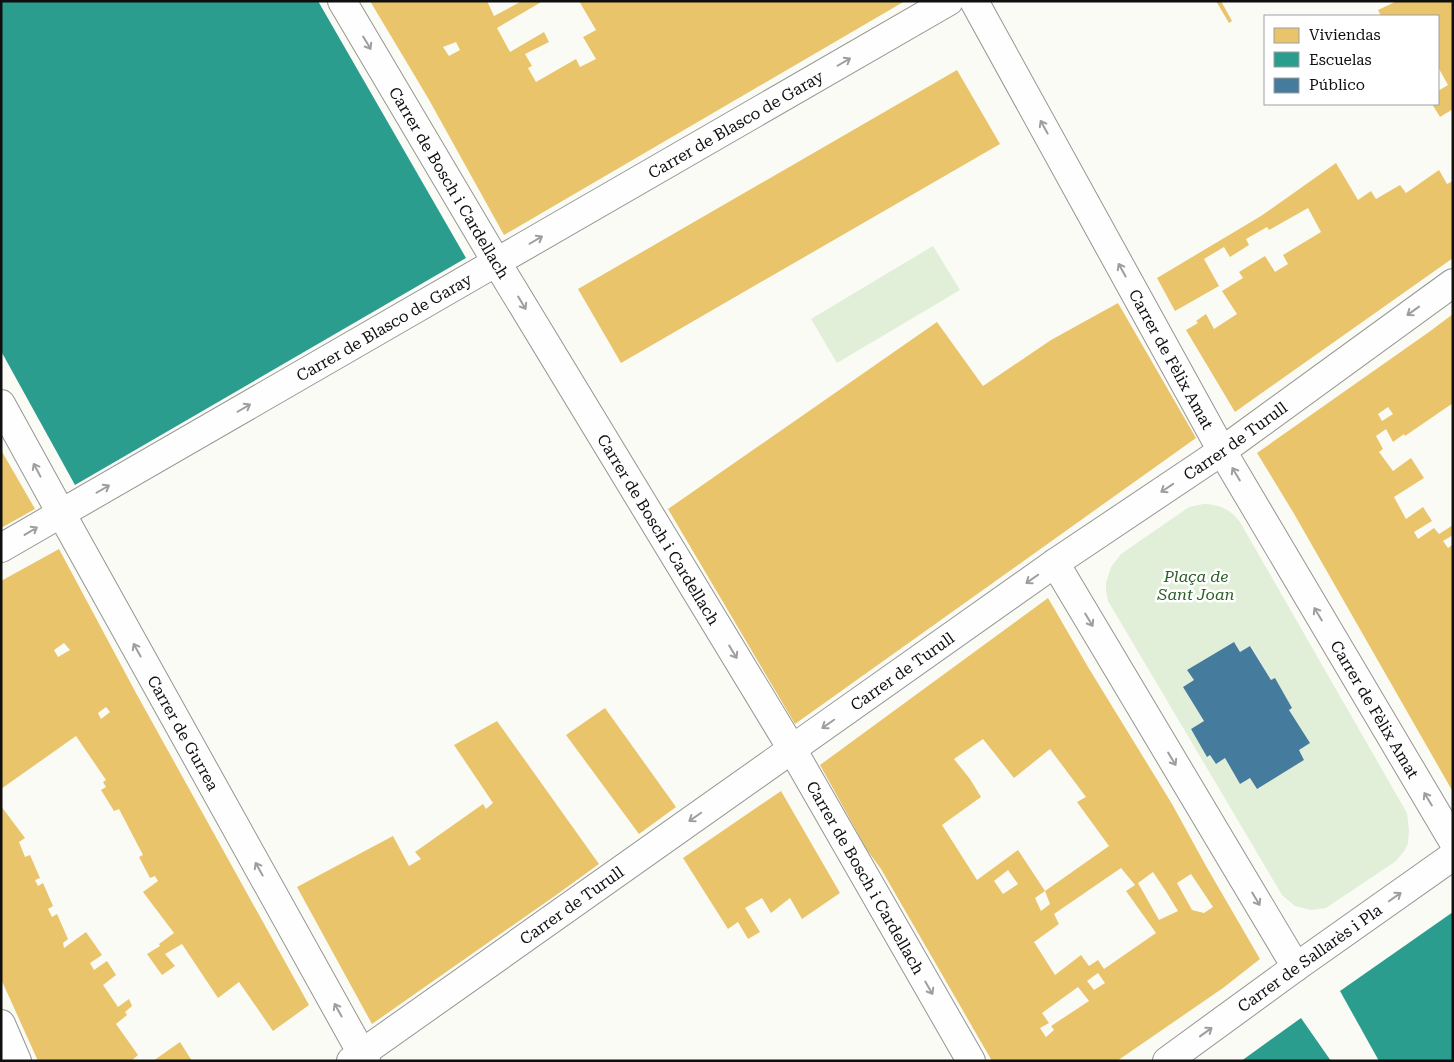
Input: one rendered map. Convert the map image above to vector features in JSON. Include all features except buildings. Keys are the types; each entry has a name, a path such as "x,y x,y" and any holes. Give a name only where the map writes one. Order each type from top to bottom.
{"street":[{"name":"Carrer de Bosch i Cardellach","path":"342,1 497,263 792,749 971,1061"},
{"name":"Carrer de Blasco de Garay","path":"1,548 949,1"},
{"name":"Carrer de Fèlix Amat","path":"974,1 1222,451 1453,841"},
{"name":"Carrer de Turull","path":"360,1058 1055,563 1222,451 1453,283"},
{"name":"Carrer de Gurrea","path":"1,404 360,1058"},
{"path":"1055,563 1296,967"},
{"name":"Carrer de Sallarès i Pla","path":"1167,1061 1453,856"},
{"path":"1,1024 17,1061"}],"green space":[{"path":"933,246 960,290 837,363 811,319"},
{"name":"Plaça de Sant Joan","path":"1203,504 1219,506 1233,514 1240,522 1407,813 1408,843 1396,861 1326,908 1311,910 1295,906 1282,895 1108,601 1106,583 1111,567 1121,554 1189,507","holes":["1234,642 1240,652 1251,646 1271,680 1292,708 1289,710 1309,743 1299,750 1304,760 1257,788 1250,778 1240,784 1225,758 1216,764 1210,755 1207,756 1191,729 1204,721 1183,687 1194,680 1188,670"]}]}
